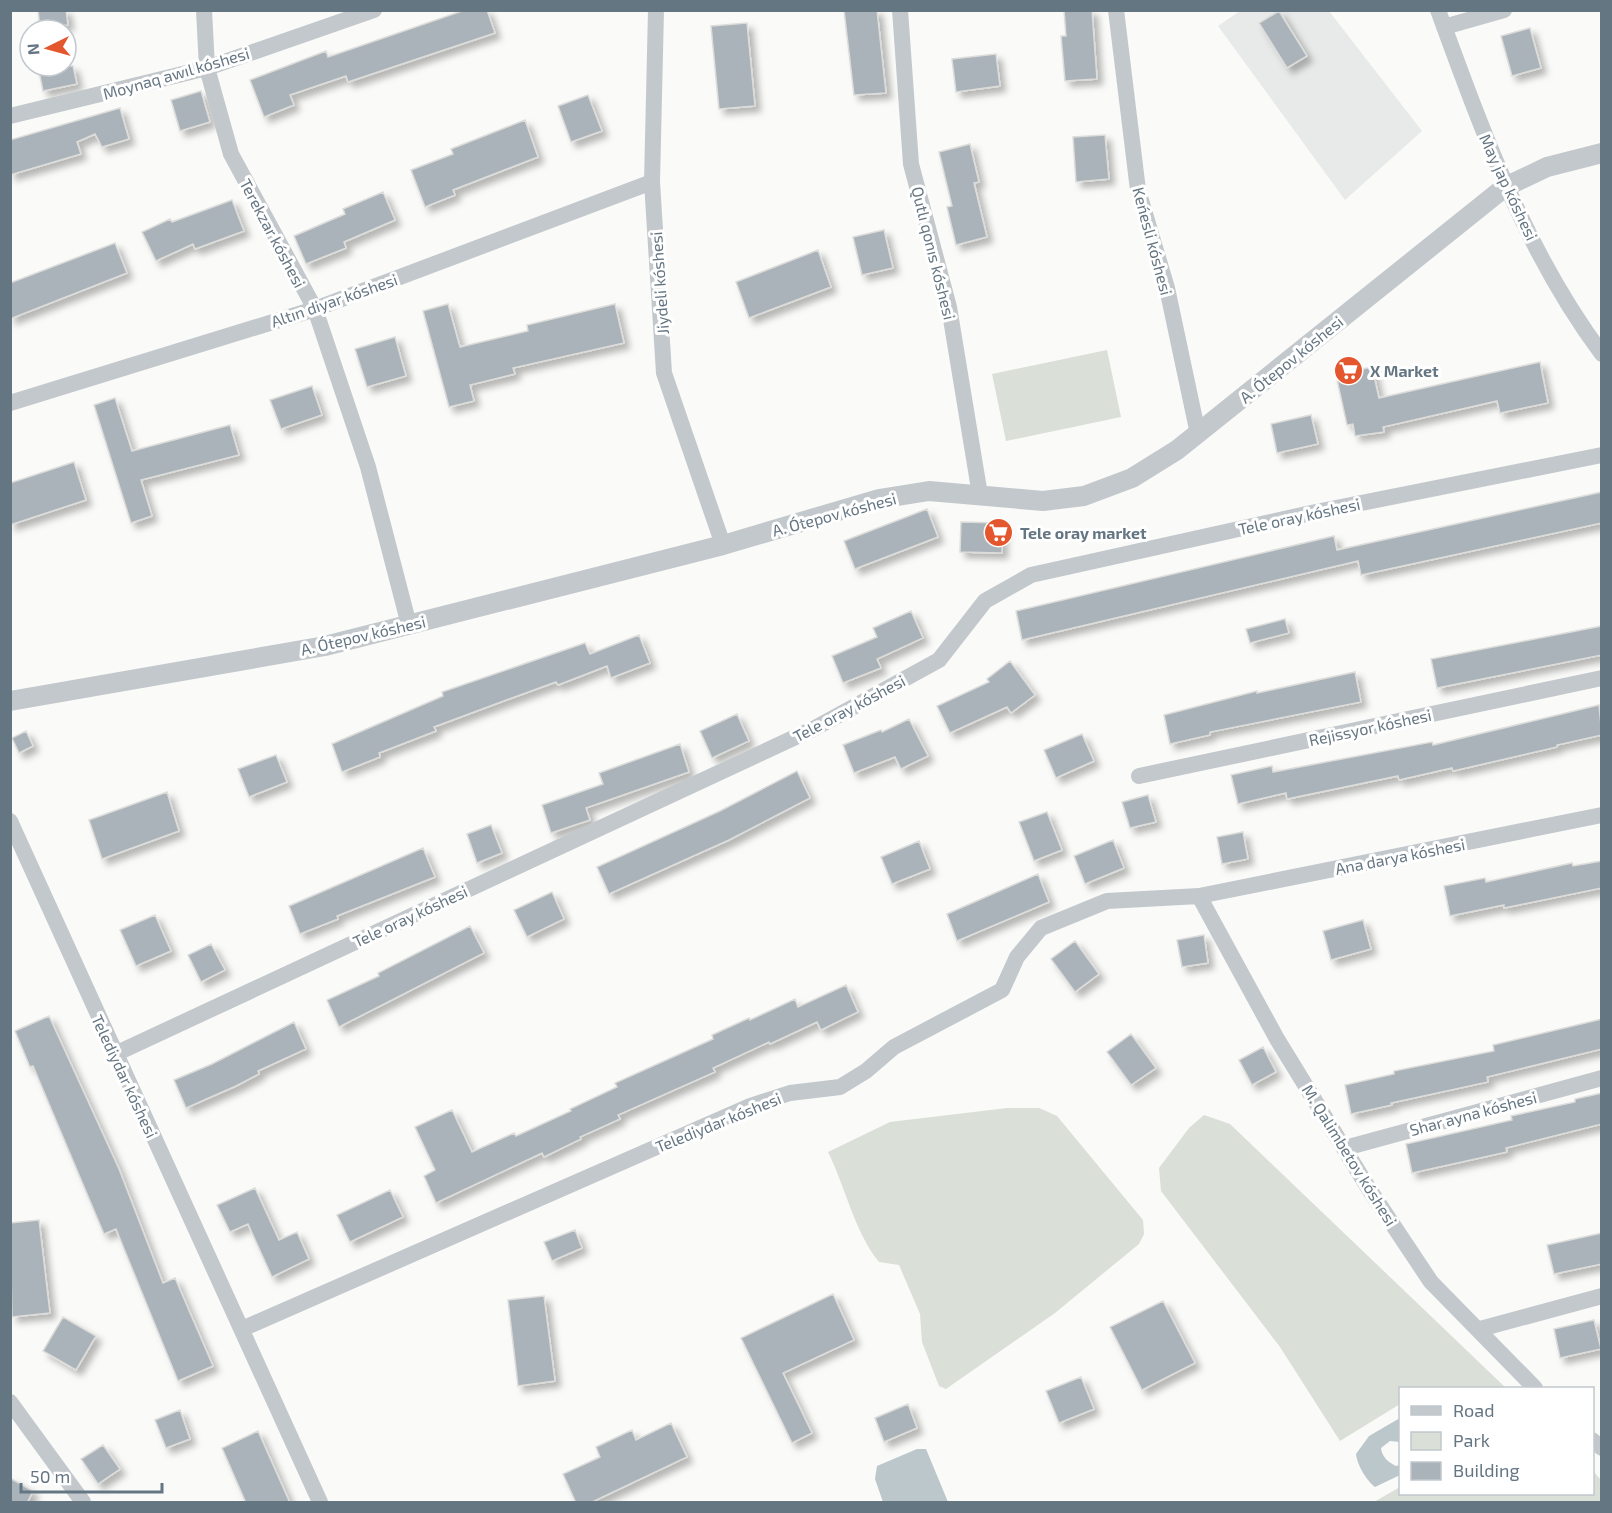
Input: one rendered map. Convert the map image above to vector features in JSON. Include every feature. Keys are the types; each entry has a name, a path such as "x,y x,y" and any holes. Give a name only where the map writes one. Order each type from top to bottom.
{"street":[{"name":"Terekzar kóshesi","path":"204,10 207,68 231,154 315,309 368,466 409,625"},
{"name":"Moynaq awıl kóshesi","path":"10,116 207,68 374,10"},
{"name":"Jiydeli kóshesi","path":"656,10 652,182 664,373 723,545"},
{"name":"Qutlı qonıs kóshesi","path":"900,10 911,164 949,307 980,495"},
{"name":"Keńesli kóshesi","path":"1116,10 1138,190 1167,288 1198,434"},
{"name":"May jap kóshesi","path":"1438,10 1505,187 1572,314 1602,354"},
{"path":"1444,27 1504,10"},
{"name":"A. Ótepov kóshesi","path":"10,701 325,646 723,545 879,499 929,491 1043,501 1084,496 1132,478 1177,450 1505,187 1547,167 1602,153"},
{"name":"Altın diyar kóshesi","path":"10,403 315,309 652,182"},
{"name":"Tele oray kóshesi","path":"115,1054 815,728 939,660 985,601 1030,575 1311,513 1602,455"},
{"name":"Rejissyor kóshesi","path":"1139,777 1602,678"},
{"name":"Ana darya kóshesi","path":"1199,896 1602,815"},
{"name":"Telediydar kóshesi","path":"10,821 320,1503"},
{"name":"Telediydar kóshesi","path":"242,1329 750,1106 790,1093 840,1087 866,1071 894,1047 1002,990 1017,957 1041,928 1107,901 1199,896"},
{"name":"M. Qalimbetov kóshesi","path":"1199,896 1277,1039 1369,1189 1431,1282 1480,1329 1533,1387"},
{"name":"Shar ayna kóshesi","path":"1345,1148 1602,1078"},
{"path":"1480,1329 1602,1296"},
{"path":"10,1402 83,1503"}],"shaded area":[{"path":"1240,11 1329,11 1422,131 1345,200 1218,26"},
{"path":"1399,1419 1399,1442 1390,1441 1381,1448 1388,1461 1399,1465 1399,1475 1375,1487 1363,1472 1356,1454 1369,1436"},
{"path":"917,1449 926,1449 948,1502 883,1502 875,1479 877,1466"}],"green space":[{"path":"1107,350 1121,417 1006,441 992,374"},
{"path":"1007,1108 1039,1108 1057,1116 1143,1220 1144,1234 1139,1244 1055,1313 946,1389 939,1386 922,1342 920,1314 899,1265 879,1262 871,1250 863,1237 828,1152 890,1122"},
{"path":"1204,1115 1230,1124 1505,1387 1399,1387 1399,1405 1340,1441 1280,1347 1161,1191 1159,1168 1189,1128"},
{"path":"1594,1472 1601,1480 1601,1502 1374,1502 1399,1488 1399,1495 1594,1495"}],"building":[{"path":"38,10 66,10 67,18 39,18"},
{"path":"465,10 487,10 495,33 348,82 346,76 290,95 294,105 264,117 250,80 326,51 328,57"},
{"path":"844,10 877,10 886,93 854,95"},
{"path":"1064,10 1092,10 1097,79 1065,81 1061,36 1066,36"},
{"path":"1279,11 1307,56 1287,68 1259,23"},
{"path":"747,23 755,106 719,109 711,26"},
{"path":"1530,28 1541,68 1512,76 1501,36"},
{"path":"996,54 1000,86 956,92 952,59"},
{"path":"40,78 76,78 77,84 43,91"},
{"path":"201,91 210,122 180,131 171,100"},
{"path":"588,95 602,131 571,142 558,106"},
{"path":"120,108 129,139 102,147 95,134 77,142 81,154 10,175 10,140"},
{"path":"525,120 538,157 453,190 455,195 425,207 411,170 453,154 451,149"},
{"path":"1105,135 1109,179 1076,182 1073,137"},
{"path":"970,144 979,182 974,183 987,237 956,245 947,207 952,206 939,152"},
{"path":"383,192 395,220 344,242 346,248 306,264 294,236 345,214 343,209"},
{"path":"232,200 244,231 195,249 193,244 156,261 142,232 170,219 172,222"},
{"path":"884,230 893,268 862,275 853,237"},
{"path":"115,243 127,273 10,319 10,283"},
{"path":"818,250 831,287 749,318 736,282"},
{"path":"448,304 460,347 528,331 527,325 615,304 624,343 513,368 515,374 470,385 474,401 449,407 423,311"},
{"path":"395,337 406,376 367,387 355,349"},
{"path":"1540,362 1548,403 1500,413 1497,401 1383,427 1384,432 1355,436 1353,424 1347,425 1336,375 1372,367 1379,398"},
{"path":"312,386 322,415 281,429 270,400"},
{"path":"115,398 132,451 230,425 239,455 141,480 152,516 131,523 94,405"},
{"path":"1311,415 1318,444 1277,453 1271,424"},
{"path":"74,462 86,500 10,525 10,483"},
{"path":"1602,492 1602,523 1361,575 1358,561 1022,640 1016,611 1334,536 1337,550"},
{"path":"927,509 938,537 855,569 844,541"},
{"path":"961,522 1002,523 1002,553 960,552"},
{"path":"911,611 923,638 877,659 881,668 843,683 832,656 877,637 873,628"},
{"path":"1285,619 1289,633 1250,643 1246,629"},
{"path":"1602,626 1602,655 1437,688 1431,659"},
{"path":"639,635 650,663 611,678 607,666 558,685 556,682 434,727 436,731 379,753 380,757 342,772 332,744 443,696 442,692 585,643 590,654"},
{"path":"1010,661 1035,695 1011,713 1007,707 950,733 937,706 989,682 987,679"},
{"path":"1355,672 1361,702 1210,732 1210,735 1170,744 1164,715 1257,691 1257,693"},
{"path":"1599,705 1602,735 1453,771 1452,768 1399,780 1398,776 1287,799 1286,793 1238,804 1231,775 1272,766 1273,772 1432,742 1433,745"},
{"path":"737,714 749,741 712,758 700,731"},
{"path":"909,719 928,756 901,769 895,757 854,773 843,745 881,730 882,732"},
{"path":"26,731 33,746 19,753 12,738"},
{"path":"1082,734 1094,761 1056,778 1044,750"},
{"path":"680,744 689,772 586,808 590,820 551,833 542,805 603,784 599,773"},
{"path":"276,755 287,782 249,797 238,769"},
{"path":"797,771 810,798 729,840 609,894 597,867 720,811"},
{"path":"167,792 179,831 102,859 89,820"},
{"path":"1148,795 1156,822 1130,828 1122,802"},
{"path":"1047,812 1062,850 1034,861 1019,822"},
{"path":"491,825 502,853 477,863 467,834"},
{"path":"1243,832 1248,859 1222,864 1217,837"},
{"path":"1113,840 1124,868 1085,884 1074,856"},
{"path":"919,841 930,869 892,884 881,857"},
{"path":"423,848 435,877 337,916 338,919 300,934 289,906"},
{"path":"1602,861 1602,888 1504,908 1504,905 1450,916 1444,886 1485,878 1486,882 1572,863 1573,866"},
{"path":"1038,874 1049,902 957,941 947,914"},
{"path":"552,892 564,919 527,937 514,910"},
{"path":"155,915 171,951 136,966 120,930"},
{"path":"1363,920 1371,949 1331,960 1323,931"},
{"path":"470,926 484,953 339,1027 327,1000 379,976 378,973"},
{"path":"1204,935 1208,963 1182,967 1177,940"},
{"path":"1075,941 1099,974 1075,992 1051,959"},
{"path":"211,944 225,970 201,982 188,955"},
{"path":"846,985 858,1012 821,1030 817,1022 770,1044 769,1042 713,1068 715,1072 618,1115 620,1119 544,1157 542,1153 436,1203 424,1176 435,1170 415,1127 452,1110 472,1152 514,1133 516,1136 571,1111 570,1109 617,1087 615,1083 713,1039 712,1035 749,1018 750,1020 795,999 798,1007"},
{"path":"49,1016 119,1169 163,1283 175,1278 213,1366 178,1381 116,1229 104,1234 33,1066 30,1067 15,1031"},
{"path":"1602,1019 1602,1049 1487,1077 1488,1082 1351,1114 1345,1085 1394,1074 1394,1071 1494,1051 1493,1045"},
{"path":"294,1022 306,1049 258,1071 259,1074 236,1086 186,1108 174,1080 212,1064"},
{"path":"1131,1034 1156,1068 1131,1085 1107,1052"},
{"path":"1263,1047 1276,1072 1252,1085 1239,1060"},
{"path":"1602,1093 1602,1124 1506,1148 1507,1152 1412,1173 1406,1144 1512,1120 1511,1116 1575,1102 1575,1099"},
{"path":"255,1188 279,1240 297,1232 309,1259 272,1277 248,1224 230,1232 217,1205"},
{"path":"390,1190 403,1217 350,1242 337,1215"},
{"path":"39,1220 50,1313 12,1317 10,1223"},
{"path":"575,1230 582,1248 552,1261 544,1242"},
{"path":"1602,1233 1602,1264 1554,1274 1547,1245"},
{"path":"833,1294 854,1340 783,1373 812,1433 792,1443 741,1338"},
{"path":"544,1296 555,1381 518,1386 508,1300"},
{"path":"1163,1301 1195,1363 1142,1390 1110,1327"},
{"path":"63,1317 96,1336 76,1370 43,1351"},
{"path":"1594,1320 1601,1349 1560,1358 1554,1329"},
{"path":"1081,1377 1094,1409 1059,1423 1046,1391"},
{"path":"908,1404 917,1428 884,1442 875,1418"},
{"path":"180,1410 190,1439 166,1448 155,1420"},
{"path":"671,1423 687,1457 590,1503 576,1503 563,1474 600,1457 596,1447 632,1430 636,1440"},
{"path":"258,1431 290,1503 246,1503 222,1448"},
{"path":"103,1445 120,1469 98,1484 81,1459"},
{"path":"10,1478 33,1491 27,1503 10,1503"}],"place":[{"name":"X Market","path":"1349,370"},
{"name":"Tele oray market","path":"999,532"}]}
